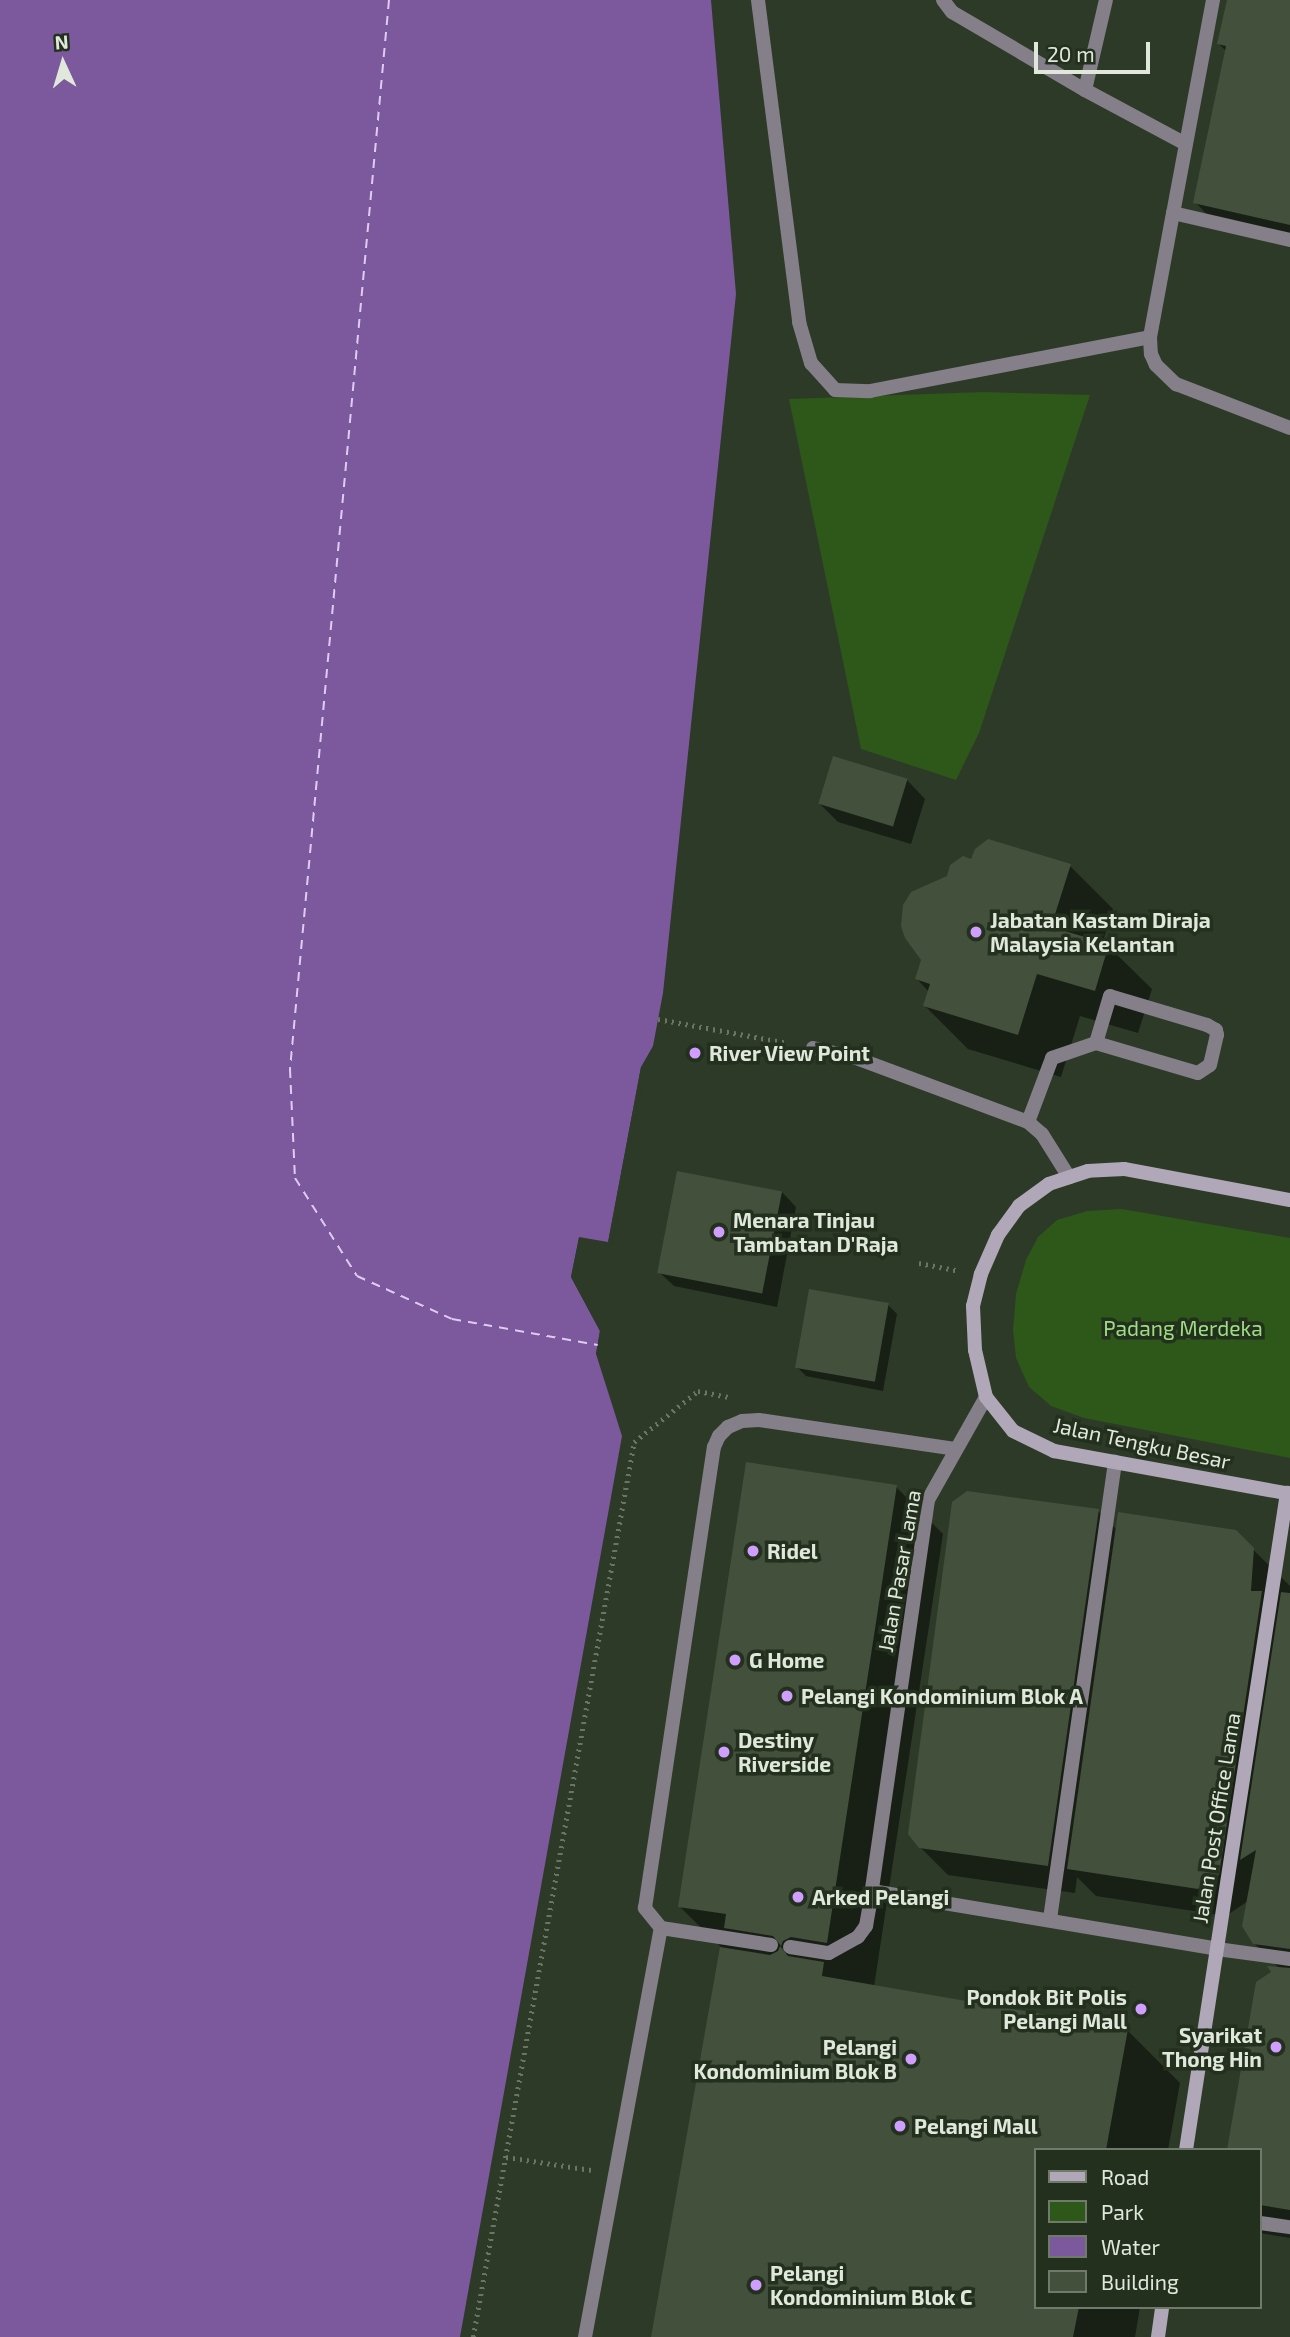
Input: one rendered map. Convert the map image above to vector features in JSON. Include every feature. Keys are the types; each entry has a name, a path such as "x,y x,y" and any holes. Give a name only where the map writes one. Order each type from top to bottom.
{"main road":[{"name":"Jalan Tengku Besar","path":"1289,1494 1054,1451 1013,1431 986,1397 975,1350 973,1307 981,1274 998,1235 1019,1206 1049,1184 1069,1177 1087,1171 1124,1169 1290,1200"},
{"name":"Jalan Post Office Lama","path":"1186,2148 1289,1494"},
{"path":"1157,2337 1162,2309"}],"street":[{"path":"758,0 799,322 811,363 835,390 870,391 1150,337"},
{"path":"943,0 952,12 1085,90 1184,143"},
{"path":"1085,90 1106,0"},
{"path":"1213,0 1184,143 1174,213 1150,337 1151,354 1156,365 1176,384 1290,428"},
{"path":"1174,213 1290,240"},
{"path":"1028,1122 1052,1058 1096,1043 1198,1073 1210,1065 1217,1035 1216,1030 1207,1025 1110,996 1096,1043"},
{"path":"813,1048 856,1058 1028,1122 1042,1134 1069,1177"},
{"name":"Jalan Pasar Lama","path":"790,1947 829,1953 858,1937 866,1926 928,1500 986,1397"},
{"path":"771,1945 661,1928 648,1913 645,1902 714,1447 719,1436 728,1427 742,1421 759,1420 955,1449"},
{"path":"1050,1919 1115,1462"},
{"path":"872,1891 1290,1959"},
{"path":"585,2337 661,1928"},
{"path":"1262,2222 1290,2227"}],"path":[{"path":"658,1019 785,1043"},
{"path":"919,1263 981,1274"},
{"path":"474,2337 634,1442 698,1391 741,1399 759,1420"},
{"path":"506,2157 615,2173"}],"green space":[{"path":"983,392 1090,395 979,733 956,780 861,749 789,399"},
{"name":"Padang Merdeka","path":"1122,1209 1290,1238 1290,1458 1084,1418 1051,1406 1029,1387 1016,1358 1013,1330 1016,1294 1026,1260 1038,1237 1057,1220 1087,1211"}],"water":[{"path":"0,0 711,0 736,294 663,993 653,1046 641,1067 608,1243 579,1238 571,1277 600,1331 596,1354 622,1436 460,2337 0,2337"}],"pier":[{"path":"641,1067 645,1068 612,1244 608,1246 581,1241 575,1276 604,1330 600,1355 596,1354 600,1331 571,1277 579,1237 608,1242"}],"building":[{"path":"1227,0 1290,0 1290,225 1193,203 1226,46 1217,44"},
{"path":"833,756 908,779 893,827 818,804"},
{"name":"Jabatan Kastam Diraja Malaysia Kelantan","path":"988,839 1071,864 1051,927 1109,944 1095,991 1037,974 1018,1035 923,1006 930,984 915,979 921,960 905,938 901,926 903,905 911,892 947,876 950,865 963,856 971,859 975,849"},
{"path":"677,1171 782,1191 762,1294 657,1273"},
{"path":"809,1289 889,1303 875,1382 795,1368"},
{"name":"Pelangi Kondominium Blok A","path":"746,1462 897,1485 827,1943 791,1937 783,1941 781,1946 773,1936 724,1928 726,1914 678,1907"},
{"path":"967,1491 1099,1509 1048,1866 919,1848 908,1834 952,1502"},
{"path":"1118,1512 1236,1530 1254,1548 1251,1591 1262,1591 1219,1875 1198,1889 1067,1869"},
{"path":"1281,1592 1290,1593 1290,1949 1253,1944 1242,1926 1256,1850 1240,1860"},
{"name":"Pelangi Mall","path":"780,1946 788,1956 824,1962 822,1976 1128,2029 1106,2148 1034,2148 1034,2309 1079,2309 1073,2337 651,2337 720,1947 770,1955 778,1951"},
{"path":"1267,1966 1290,1968 1290,2210 1262,2205 1262,2148 1227,2148 1256,1982 1271,1972"}],"ferry route":[{"path":"389,0 290,1069 295,1178 357,1276 452,1319 598,1345"}],"place":[{"name":"Jabatan Kastam Diraja Malaysia Kelantan","path":"976,932"},
{"name":"River View Point","path":"695,1053"},
{"name":"Menara Tinjau Tambatan D'Raja","path":"719,1232"},
{"name":"Ridel","path":"753,1551"},
{"name":"G Home","path":"735,1660"},
{"name":"Pelangi Kondominium Blok A","path":"787,1696"},
{"name":"Destiny Riverside","path":"724,1752"},
{"name":"Arked Pelangi","path":"798,1897"},
{"name":"Pondok Bit Polis Pelangi Mall","path":"1141,2009"},
{"name":"Syarikat Thong Hin","path":"1276,2047"},
{"name":"Pelangi Kondominium Blok B","path":"911,2059"},
{"name":"Pelangi Mall","path":"900,2126"},
{"name":"Pelangi Kondominium Blok C","path":"756,2285"}]}
